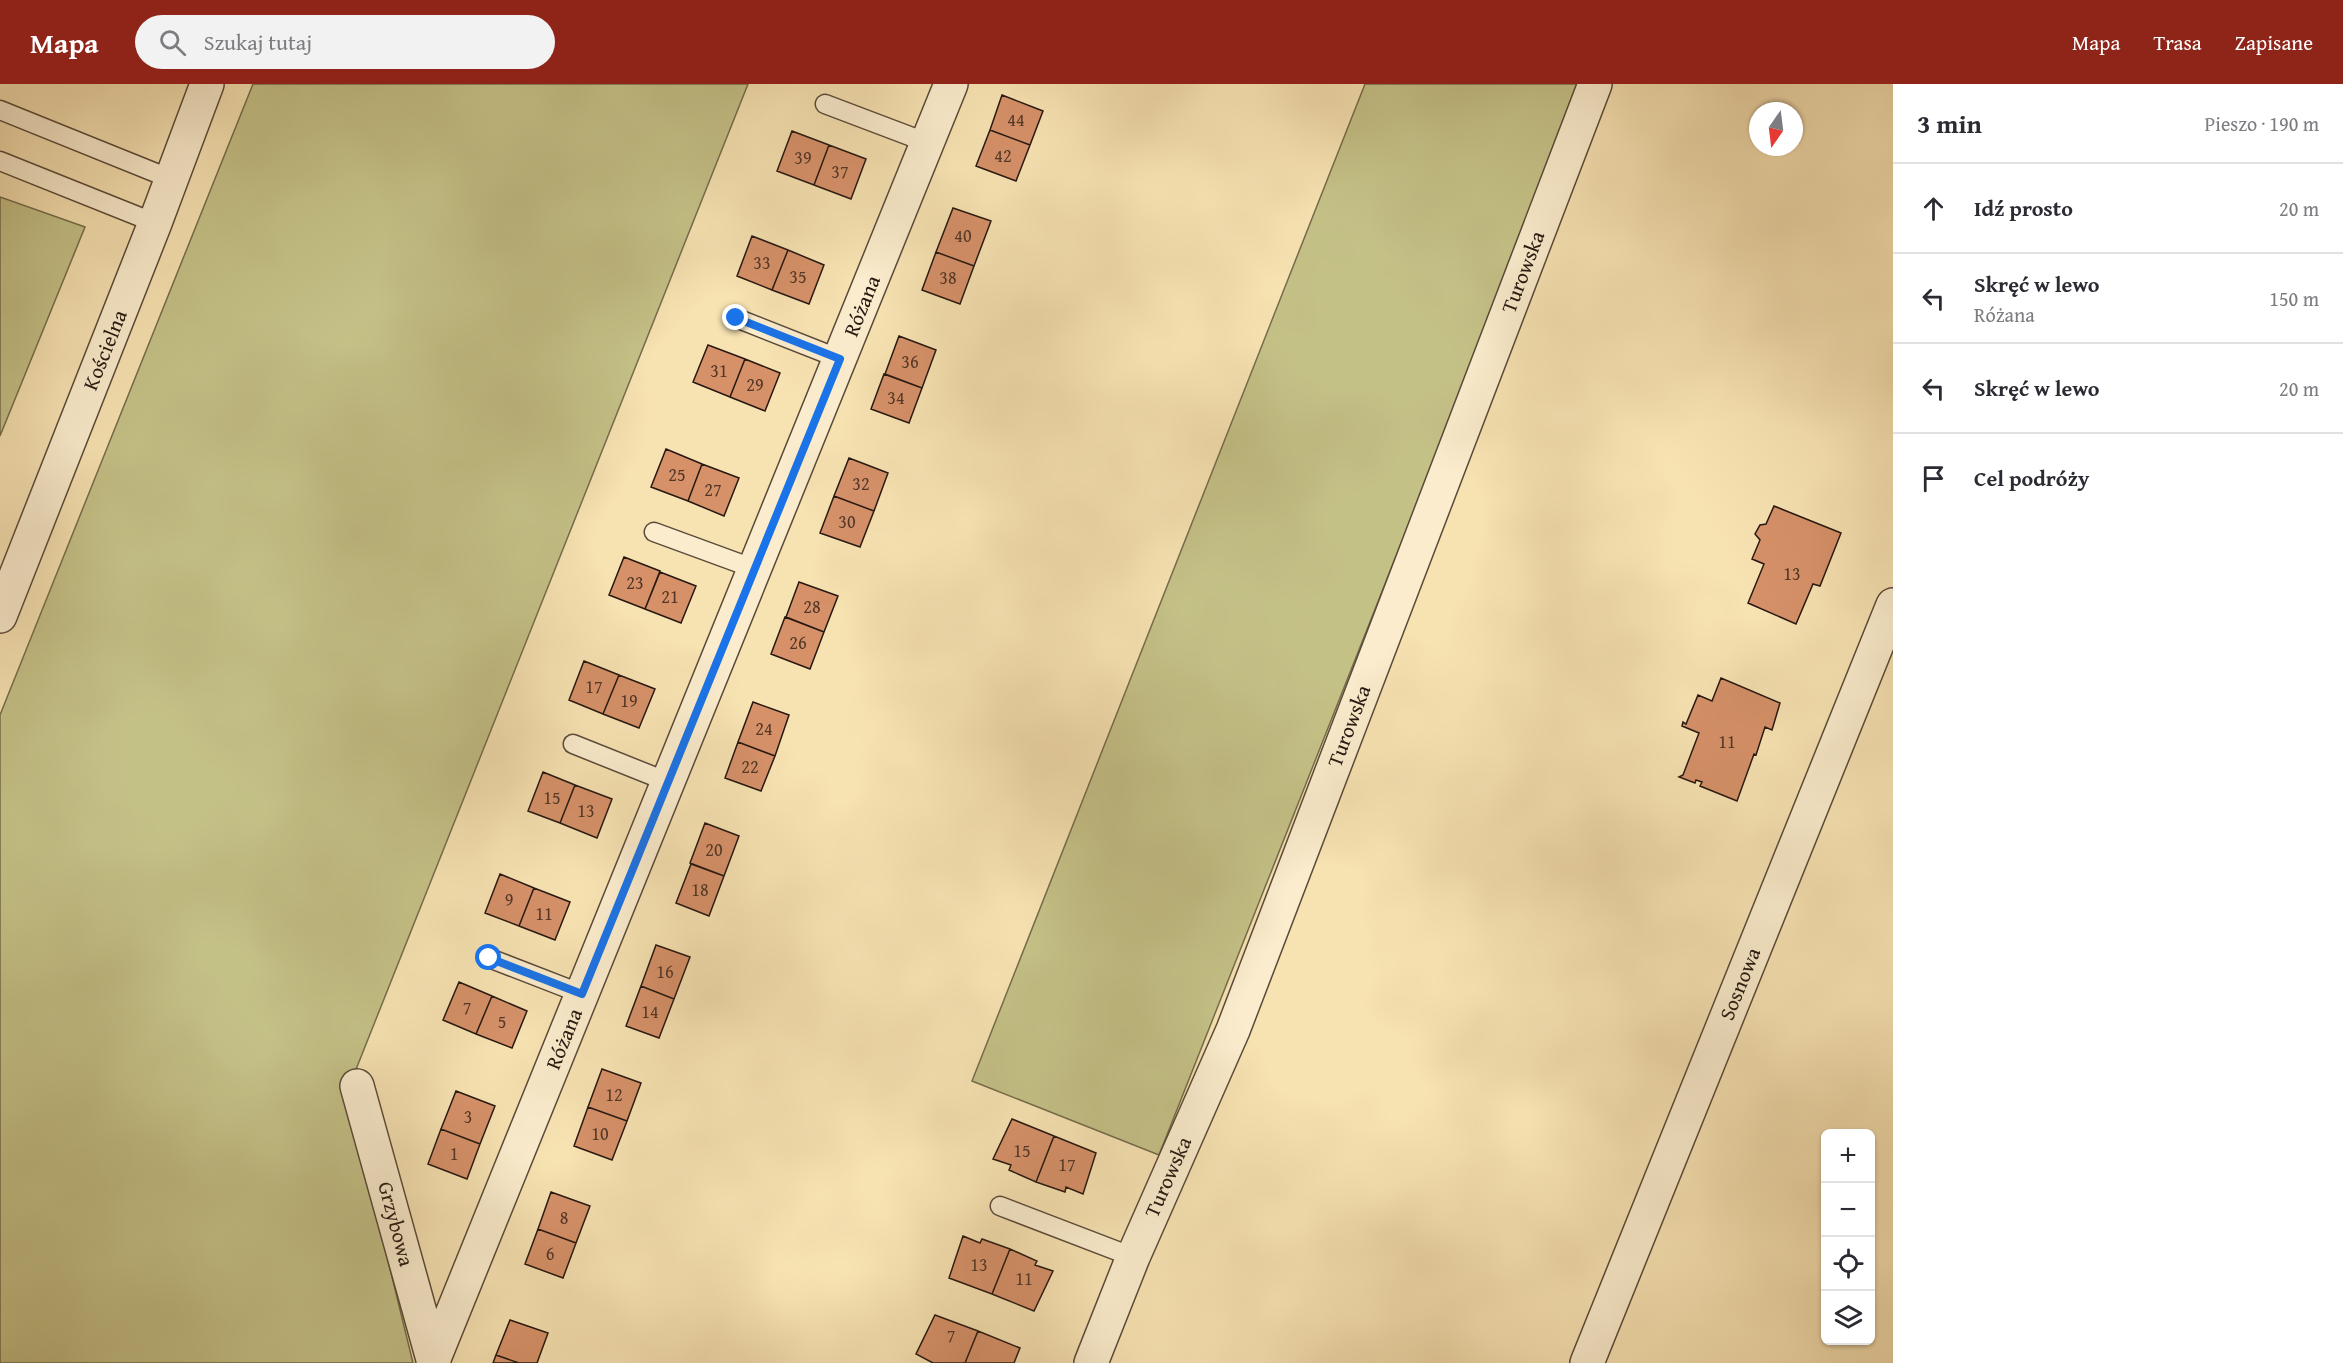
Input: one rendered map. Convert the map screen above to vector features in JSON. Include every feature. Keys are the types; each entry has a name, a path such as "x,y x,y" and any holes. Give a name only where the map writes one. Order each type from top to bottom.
{"street":[{"name":"Kościelna","path":"0,616 155,223 207,84"},
{"name":"Różana","path":"434,1362 951,84"},
{"name":"Turowska","path":"1091,1363 1133,1257 1233,1030 1595,84"},
{"name":"Sosnowa","path":"1587,1363 1893,605"},
{"name":"Grzybowa","path":"357,1086 434,1362"}],"lane":[{"path":"825,104 927,144"},
{"path":"0,110 171,179"},
{"path":"0,161 155,223"},
{"path":"736,318 840,359"},
{"path":"654,532 754,569"},
{"path":"573,744 668,782"},
{"path":"489,958 582,994"},
{"path":"1000,1206 1133,1257"}],"shaded area":[{"path":"253,84 748,84 347,1092 413,1363 0,1363 0,715"},
{"path":"1365,84 1583,84 1159,1155 972,1081"},
{"path":"0,197 85,227 0,436"}],"building":[{"path":"1002,95 1043,111 1030,145 990,130"},
{"path":"990,130 1030,145 1016,181 976,166"},
{"path":"792,131 829,145 814,185 777,171"},
{"path":"829,145 866,159 851,199 814,185"},
{"path":"953,208 991,221 974,266 936,252"},
{"path":"752,236 788,250 772,290 737,276"},
{"path":"788,250 824,265 809,304 772,290"},
{"path":"936,252 974,266 960,304 922,290"},
{"path":"899,336 936,350 922,388 885,374"},
{"path":"708,345 745,359 730,397 693,382"},
{"path":"745,359 780,373 765,411 730,397"},
{"path":"884,374 922,388 909,423 871,409"},
{"path":"666,449 702,464 688,501 651,487"},
{"path":"849,458 888,473 874,511 834,496"},
{"path":"702,464 739,478 724,516 688,501"},
{"path":"834,496 874,511 860,547 820,533"},
{"path":"1774,506 1841,533 1820,586 1813,584 1796,624 1748,603 1764,564 1752,559 1760,540 1755,534 1760,525 1766,524"},
{"path":"624,557 660,571 645,609 609,595"},
{"path":"660,572 696,586 681,623 645,609"},
{"path":"799,582 838,596 824,632 786,617"},
{"path":"785,617 824,632 810,669 771,654"},
{"path":"584,661 619,675 603,714 569,700"},
{"path":"619,675 655,689 639,728 603,714"},
{"path":"1721,678 1780,703 1772,730 1765,727 1737,801 1700,786 1702,782 1696,780 1695,783 1679,777 1683,775 1699,733 1682,726 1683,722 1686,724 1698,695 1712,701"},
{"path":"753,702 789,715 775,756 738,742"},
{"path":"738,742 775,756 761,791 725,778"},
{"path":"543,772 575,785 560,823 528,811"},
{"path":"575,785 612,799 597,838 560,823"},
{"path":"705,823 739,836 724,876 690,863"},
{"path":"691,864 724,876 709,916 676,903"},
{"path":"500,874 534,888 519,926 485,913"},
{"path":"534,888 570,902 555,940 519,926"},
{"path":"656,945 690,957 674,999 641,986"},
{"path":"459,982 492,996 476,1034 443,1020"},
{"path":"641,986 674,999 659,1038 626,1026"},
{"path":"492,996 527,1011 512,1048 476,1034"},
{"path":"602,1069 641,1083 627,1121 588,1107"},
{"path":"456,1091 495,1106 480,1144 441,1129"},
{"path":"588,1107 627,1121 612,1160 574,1146"},
{"path":"1012,1119 1054,1136 1036,1182 1009,1170 1011,1165 993,1159"},
{"path":"441,1129 480,1144 467,1179 428,1164"},
{"path":"1054,1136 1096,1153 1083,1194 1066,1187 1065,1192 1036,1182"},
{"path":"551,1192 590,1206 576,1243 538,1229"},
{"path":"538,1229 576,1243 563,1278 525,1264"},
{"path":"963,1236 980,1243 982,1239 1010,1249 992,1294 949,1278"},
{"path":"1010,1249 1037,1261 1035,1265 1053,1271 1034,1311 992,1294"},
{"path":"935,1315 978,1331 965,1363 933,1363 916,1354"},
{"path":"510,1320 548,1333 537,1363 519,1363 496,1355"},
{"path":"978,1331 1020,1348 1014,1363 965,1363"},
{"path":"496,1355 519,1363 493,1363"}],"route":[{"path":"489,958 582,994 840,359 736,318"}]}
